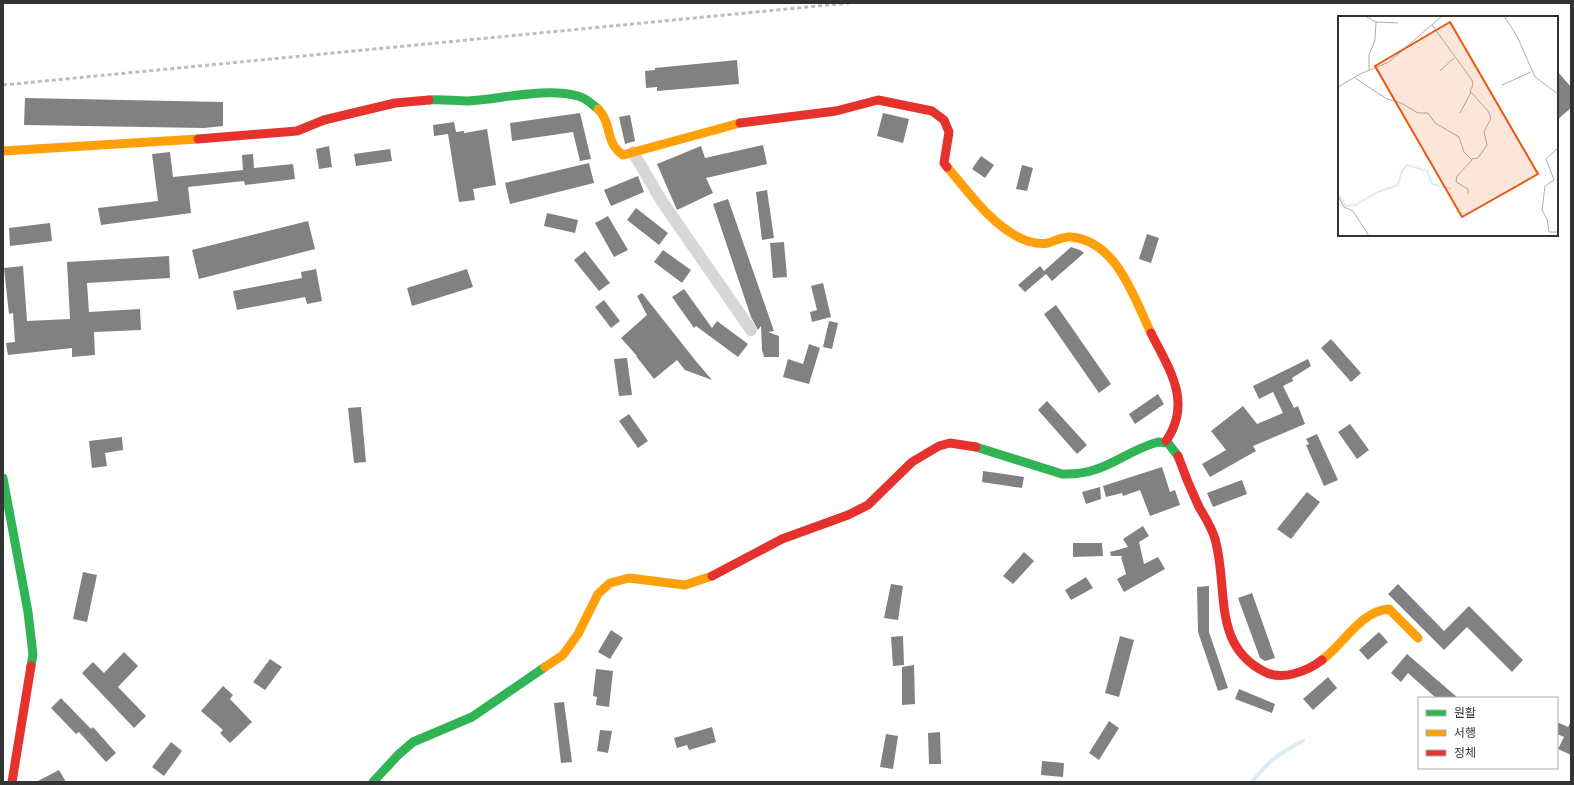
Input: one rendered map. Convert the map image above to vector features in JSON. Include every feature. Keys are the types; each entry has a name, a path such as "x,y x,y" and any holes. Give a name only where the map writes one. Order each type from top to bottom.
{"street":[{"path":"3,150 297,131 324,120 395,103 442,98 467,101 550,93 578,96 590,102 604,115 614,149 623,155 739,123 836,111 865,102 888,101 932,111 944,120 948,132 949,138 944,163 998,223 1009,233 1021,238 1045,243 1068,237 1078,238 1095,247 1112,259 1118,266 1176,388 1179,406 1178,417 1174,428 1166,441"},
{"path":"633,152 661,200 751,330"},
{"path":"373,782 405,748 418,740 472,717 563,655 578,634 598,594 610,583 629,578 685,585 716,575 782,539 848,515 868,505 912,462 939,446 950,443 981,448 1072,476 1082,474 1114,462 1156,442 1166,441 1176,450 1188,482 1216,541 1224,611 1231,638 1238,650 1254,666 1271,675 1281,676 1319,664 1333,652 1367,617 1384,608 1389,609 1418,638"},
{"path":"3,478 28,612 33,654 12,782"}],"building":[{"path":"737,60 739,84 657,91 657,87 646,88 645,71 655,70 655,68"},
{"path":"1558,72 1571,87 1571,108 1558,119"},
{"path":"25,98 223,102 223,126 204,128 24,125"},
{"path":"580,113 591,159 580,161 573,132 512,141 510,123"},
{"path":"883,113 909,119 903,143 877,136"},
{"path":"630,115 635,141 625,144 619,117"},
{"path":"454,122 456,132 464,131 464,133 487,129 496,185 473,189 475,200 459,202 448,134 434,136 433,125"},
{"path":"763,145 767,164 706,178 713,193 677,210 657,164 701,146 705,158"},
{"path":"329,146 332,167 319,169 316,149"},
{"path":"390,149 392,161 356,166 354,154"},
{"path":"170,152 173,177 243,170 242,155 253,154 254,168 293,164 295,179 245,185 244,181 188,187 191,213 101,225 98,208 158,201 152,154"},
{"path":"981,156 994,165 985,178 972,169"},
{"path":"589,163 594,183 510,204 505,183"},
{"path":"1022,165 1033,168 1027,191 1016,189"},
{"path":"638,176 644,192 611,206 604,190"},
{"path":"767,190 774,238 762,240 756,192"},
{"path":"728,199 774,331 768,332 779,336 779,357 764,357 762,350 761,326 758,330 751,317 713,204"},
{"path":"636,208 668,233 659,245 627,220"},
{"path":"547,213 578,220 575,233 544,226"},
{"path":"608,216 628,250 614,257 595,223"},
{"path":"308,221 315,249 199,279 192,250"},
{"path":"50,223 52,241 10,246 9,228"},
{"path":"1147,234 1159,238 1151,263 1139,259"},
{"path":"784,242 787,277 773,278 770,243"},
{"path":"1071,247 1084,253 1052,281 1046,274 1025,292 1018,285 1040,266 1044,271"},
{"path":"663,250 691,270 682,283 654,262"},
{"path":"585,251 610,283 599,291 574,260"},
{"path":"169,256 170,278 87,283 89,312 140,309 141,330 94,332 95,355 72,357 72,348 8,355 6,343 15,342 13,313 9,314 4,268 23,266 27,321 70,319 67,262"},
{"path":"316,269 322,301 307,304 305,297 237,310 233,291 302,278 301,272"},
{"path":"467,269 473,287 412,306 407,288"},
{"path":"823,283 831,317 812,322 810,312 817,310 811,286"},
{"path":"684,289 712,328 717,321 748,344 738,357 696,326 694,328 672,297"},
{"path":"642,293 712,380 685,370 677,360 654,379 621,338 647,315 637,296"},
{"path":"604,300 620,321 611,328 595,307"},
{"path":"1056,305 1111,384 1099,393 1044,314"},
{"path":"829,321 838,323 832,349 823,347"},
{"path":"1331,339 1361,373 1351,382 1321,348"},
{"path":"809,344 820,348 809,384 783,377 788,359 803,364"},
{"path":"627,358 632,395 619,396 614,359"},
{"path":"1308,359 1311,366 1292,378 1293,381 1283,386 1294,408 1298,406 1305,424 1253,446 1256,451 1210,477 1202,464 1226,450 1211,431 1243,406 1257,424 1283,413 1273,392 1259,399 1253,386"},
{"path":"1158,394 1164,404 1135,424 1129,414"},
{"path":"1047,401 1087,445 1077,454 1038,410"},
{"path":"361,407 366,462 354,463 348,408"},
{"path":"629,414 648,441 638,448 619,421"},
{"path":"1350,424 1369,450 1357,459 1338,432"},
{"path":"1317,434 1338,480 1324,486 1306,445 1309,444 1306,439"},
{"path":"122,437 123,450 105,453 107,466 92,468 89,441"},
{"path":"1162,467 1170,492 1175,490 1180,505 1150,516 1140,490 1123,496 1122,493 1106,497 1103,486"},
{"path":"983,471 1024,477 1022,488 982,482"},
{"path":"1242,480 1247,494 1213,507 1207,493"},
{"path":"1100,487 1101,499 1086,504 1082,492"},
{"path":"1307,492 1320,502 1291,539 1277,529"},
{"path":"1143,526 1149,536 1139,542 1144,564 1158,557 1165,569 1124,592 1117,579 1126,574 1121,557 1123,556 1111,556 1110,552 1128,547 1123,539"},
{"path":"1073,543 1102,543 1103,556 1073,557"},
{"path":"1024,552 1034,561 1013,584 1003,576"},
{"path":"83,572 97,575 87,622 73,619"},
{"path":"1086,577 1093,588 1071,600 1065,590"},
{"path":"891,584 903,586 898,620 884,618"},
{"path":"1398,584 1444,631 1469,606 1523,660 1512,672 1467,627 1444,650 1388,594"},
{"path":"1209,586 1209,632 1228,688 1218,691 1198,632 1197,587"},
{"path":"1252,593 1275,658 1265,661 1260,658 1238,598"},
{"path":"611,630 623,638 610,659 598,652"},
{"path":"1379,632 1388,642 1368,660 1359,650"},
{"path":"903,636 904,665 893,666 891,637"},
{"path":"1120,636 1134,640 1119,697 1105,693"},
{"path":"124,652 138,666 118,687 146,716 134,728 82,673 93,662 104,673"},
{"path":"1407,654 1457,697 1435,697 1408,673 1401,682 1391,673"},
{"path":"270,659 282,667 265,690 253,682"},
{"path":"914,665 915,704 902,705 902,667"},
{"path":"596,669 613,671 609,707 596,705 597,697 593,696"},
{"path":"1328,677 1337,688 1313,710 1303,699"},
{"path":"223,686 233,695 230,699 252,722 230,743 220,733 223,730 201,711"},
{"path":"1239,689 1275,704 1272,713 1235,699"},
{"path":"61,698 91,729 93,727 116,753 106,762 79,732 76,734 51,708"},
{"path":"564,702 572,762 561,763 554,703"},
{"path":"1109,721 1119,728 1099,760 1089,753"},
{"path":"1571,721 1571,755 1558,749 1564,737 1558,734 1558,722 1568,727"},
{"path":"712,727 716,742 689,750 687,745 677,748 674,738"},
{"path":"600,730 612,731 608,753 597,751"},
{"path":"940,732 941,764 929,764 928,733"},
{"path":"886,734 898,736 893,769 880,767"},
{"path":"171,742 182,751 164,776 152,767"},
{"path":"1042,761 1064,763 1063,777 1041,775"},
{"path":"59,770 66,782 36,782"}],"waterway":[{"path":"1252,782 1274,758 1303,741"}],"railway":[{"path":"3,85 849,3"}],"traffic: fast":[{"path":"429,100 468,101 523,94 552,93 581,97 589,101 598,109"},
{"path":"976,447 1062,474 1077,474 1090,471 1145,446 1158,442 1168,443 1178,456"},
{"path":"3,478 28,612 33,655 31,666"},
{"path":"373,782 398,755 413,742 472,717 545,667"}],"traffic: slow":[{"path":"598,109 606,121 613,144 623,155 740,123"},
{"path":"3,151 198,139"},
{"path":"947,167 988,215 1007,231 1018,237 1040,243 1048,243 1062,238 1071,237 1087,241 1101,249 1122,273 1151,333"},
{"path":"545,667 563,655 578,634 598,594 610,583 629,578 685,585 712,576"},
{"path":"1322,660 1361,622 1379,611 1389,609 1418,638"}],"traffic: jam":[{"path":"198,139 297,131 324,120 395,103 429,100"},
{"path":"740,123 836,111 878,100 932,111 944,120 949,132 944,163 947,167"},
{"path":"1151,333 1171,373 1178,399 1178,413 1174,427 1166,441"},
{"path":"712,576 782,539 848,515 868,505 912,462 939,446 950,443 976,447"},
{"path":"1178,456 1193,494 1215,539 1219,558 1225,614 1229,631 1236,647 1248,661 1272,675 1295,674 1310,668 1322,660"},
{"path":"12,782 31,666"}]}
